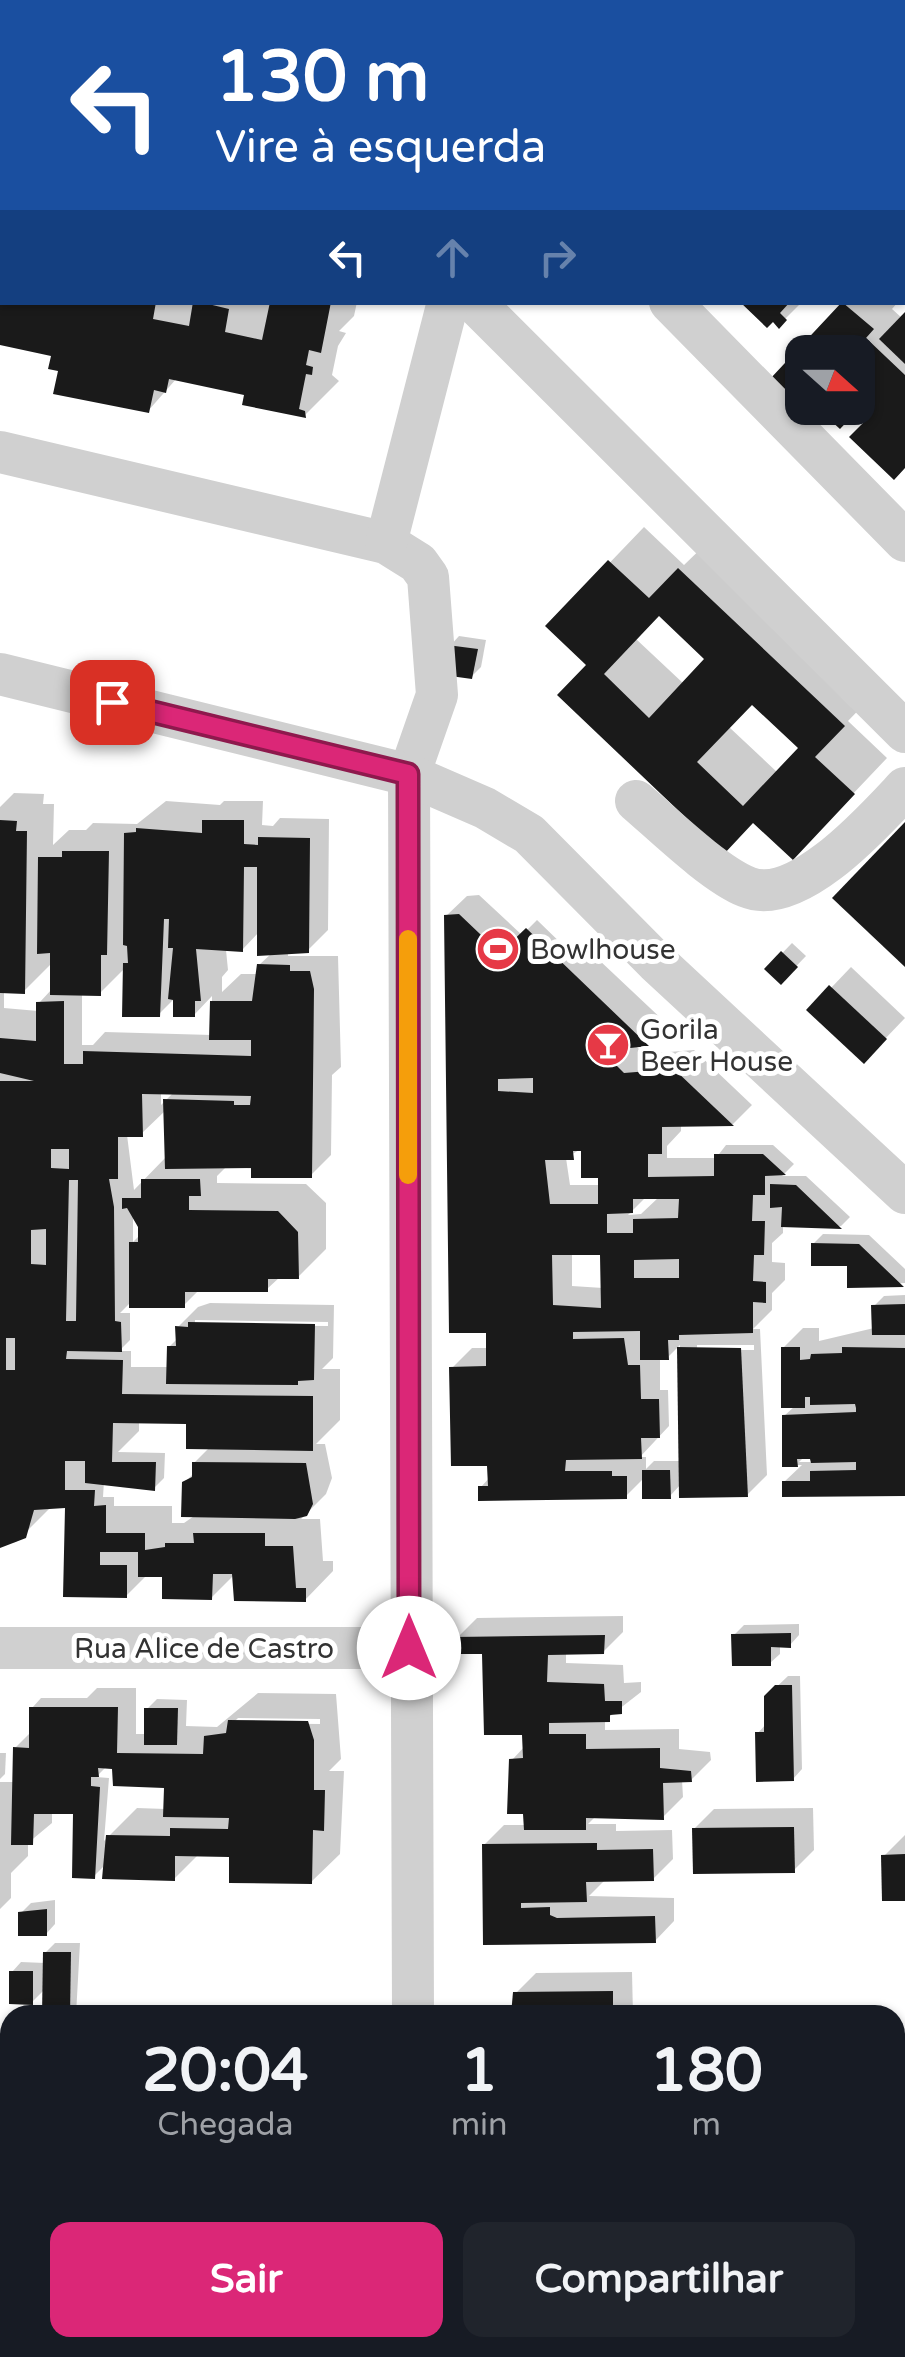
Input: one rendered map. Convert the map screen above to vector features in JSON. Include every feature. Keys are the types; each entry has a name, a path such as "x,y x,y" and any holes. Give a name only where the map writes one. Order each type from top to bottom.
{"street":[{"path":"386,544 447,305"},
{"path":"477,305 905,732"},
{"path":"673,305 905,542"},
{"path":"0,452 386,544 418,562 428,576 437,695 408,774 409,1648 414,2005"},
{"path":"0,674 408,774 485,808 530,834 656,962 905,1193"},
{"path":"636,801 748,888 778,890 818,868 859,836 905,788"},
{"name":"Rua Alice de Castro","path":"0,1648 409,1648"}],"building":[{"path":"0,305 155,305 153,319 189,326 192,305 212,305 229,309 225,332 262,340 269,305 330,305 321,353 309,350 306,365 313,367 312,375 306,374 299,409 305,411 306,418 242,405 244,395 169,379 166,393 154,390 149,413 53,394 58,371 48,369 51,356 0,345"},
{"path":"743,305 787,305 780,313 787,320 779,329 773,322 767,328"},
{"path":"839,305 846,305 874,329 869,335 811,335"},
{"path":"905,312 905,364 879,339"},
{"path":"875,347 905,375 905,468 894,480 849,437 861,425 875,425"},
{"path":"785,363 785,393 770,379"},
{"path":"608,560 649,598 678,568 845,726 815,757 855,794 793,860 753,823 724,854 557,695 586,665 545,626","holes":["659,616 704,659 649,718 604,674","752,705 798,748 743,806 697,762"]},
{"path":"447,645 478,649 472,679 443,675"},
{"path":"0,820 17,821 16,831 27,831 25,994 0,993"},
{"path":"202,820 244,820 244,844 258,845 258,837 310,838 309,953 257,956 257,867 244,867 243,952 196,949 201,1001 195,1001 195,1017 173,1017 173,1000 168,999 173,948 168,948 169,919 164,919 160,1017 122,1017 123,963 128,963 127,946 123,945 124,833 136,832 136,828 202,833"},
{"path":"905,822 905,967 832,898"},
{"path":"62,851 109,851 107,955 101,955 101,996 50,995 50,953 37,954 38,857 62,857"},
{"path":"459,914 500,953 526,928 649,1046 602,1051 624,1073 674,1069 734,1126 662,1127 662,1154 648,1154 648,1177 714,1176 714,1154 763,1154 786,1175 765,1176 765,1195 753,1195 752,1221 765,1221 764,1255 754,1255 753,1281 766,1282 766,1303 753,1302 753,1333 679,1335 679,1340 668,1340 669,1360 640,1360 640,1331 573,1332 573,1339 624,1338 628,1365 640,1365 641,1399 659,1399 660,1438 641,1438 642,1459 566,1460 565,1471 612,1471 612,1476 627,1476 627,1499 478,1501 478,1486 488,1486 487,1466 451,1466 449,1367 486,1366 486,1333 449,1333 444,915","holes":["533,1078 533,1093 498,1091 498,1079","573,1151 581,1151 581,1178 598,1178 598,1204 550,1204 545,1160 574,1160","633,1199 679,1199 678,1218 633,1219 633,1233 607,1233 607,1214 633,1213","552,1255 600,1255 601,1308 553,1305","679,1259 679,1278 634,1278 634,1260"]},
{"path":"781,951 798,967 781,985 764,969"},
{"path":"257,964 290,965 290,971 310,971 314,989 312,1178 251,1178 251,1168 165,1169 163,1099 250,1105 251,1096 142,1094 143,1137 118,1137 118,1179 109,1179 114,1207 115,1321 121,1322 122,1352 67,1351 66,1359 123,1360 122,1394 313,1396 313,1451 186,1449 186,1424 113,1423 112,1462 156,1462 155,1491 85,1483 85,1461 65,1461 65,1490 95,1490 94,1506 106,1505 106,1533 145,1533 145,1550 165,1547 165,1543 194,1543 193,1533 265,1533 265,1546 293,1546 296,1588 306,1588 306,1602 234,1601 232,1574 213,1574 212,1600 162,1599 162,1577 138,1577 138,1552 100,1552 100,1565 127,1565 127,1598 63,1597 65,1508 34,1510 26,1538 0,1548 0,1081 34,1081 0,1073 0,1038 36,1041 36,1002 64,1001 64,1064 83,1064 83,1051 251,1056 251,1040 209,1040 210,1001 252,1001","holes":["51,1149 69,1149 69,1169 51,1168","69,1180 78,1180 76,1321 66,1321","46,1229 46,1265 31,1264 31,1230","6,1338 15,1338 15,1370 6,1370"]},
{"path":"829,985 887,1039 864,1064 806,1010"},
{"path":"141,1179 200,1179 201,1196 189,1196 189,1210 278,1211 298,1232 299,1279 268,1279 268,1292 185,1292 185,1308 129,1308 129,1242 138,1242 138,1227 127,1208 122,1209 122,1198 141,1198"},
{"path":"770,1184 796,1185 842,1229 781,1227 782,1207 770,1208"},
{"path":"811,1243 859,1244 904,1287 847,1288 847,1266 811,1266"},
{"path":"905,1304 905,1335 872,1335 871,1305"},
{"path":"188,1322 315,1324 314,1380 298,1381 298,1385 166,1384 167,1346 176,1346 175,1326 188,1327"},
{"path":"677,1347 741,1348 748,1497 679,1498"},
{"path":"781,1347 800,1347 800,1360 810,1359 811,1354 842,1353 842,1347 905,1348 905,1496 782,1497 782,1481 810,1481 810,1471 856,1470 856,1462 811,1463 810,1459 797,1459 798,1467 782,1467 782,1415 856,1412 856,1408 855,1404 810,1405 810,1397 805,1397 805,1408 781,1408"},
{"path":"192,1462 306,1463 313,1504 307,1516 295,1519 181,1517 182,1482 192,1477"},
{"path":"642,1470 670,1470 671,1499 642,1499"},
{"path":"791,1633 791,1648 771,1647 771,1666 732,1666 731,1634"},
{"path":"605,1635 604,1654 548,1655 547,1682 604,1684 605,1701 622,1701 622,1714 610,1715 610,1722 549,1723 549,1734 586,1734 586,1749 660,1748 660,1768 691,1771 692,1782 663,1783 664,1820 586,1818 586,1830 524,1830 523,1814 507,1814 509,1759 523,1758 522,1735 484,1735 482,1654 455,1654 455,1637"},
{"path":"775,1685 792,1685 794,1781 756,1782 755,1732 764,1732 764,1696"},
{"path":"29,1707 118,1707 117,1753 203,1754 204,1736 226,1733 228,1720 308,1721 314,1740 314,1790 325,1790 324,1831 313,1830 312,1884 229,1883 229,1857 175,1856 175,1881 102,1879 106,1835 170,1836 170,1828 228,1829 229,1818 163,1817 164,1788 113,1786 112,1769 98,1768 99,1777 91,1777 91,1786 100,1787 95,1879 72,1878 73,1814 34,1814 33,1845 11,1845 13,1747 29,1748"},
{"path":"144,1708 178,1708 177,1745 144,1745"},
{"path":"794,1827 795,1873 693,1874 692,1828"},
{"path":"597,1843 597,1850 653,1849 654,1881 586,1882 587,1902 521,1903 521,1908 550,1907 550,1915 557,1918 655,1916 656,1943 483,1945 482,1844"},
{"path":"905,1854 905,1901 882,1901 881,1855"},
{"path":"47,1909 47,1936 18,1936 18,1912"},
{"path":"43,1952 71,1952 70,2005 42,2005"},
{"path":"9,1971 33,1971 33,2005 9,2004"},
{"path":"613,1991 613,2005 512,2005 513,1992"}],"slow traffic":[{"path":"408,939 408,1175"}],"place":[{"name":"Bowlhouse","path":"498,949"},
{"name":"Gorila Beer House","path":"608,1045"}],"route":[{"path":"112,702 408,774 409,1648"}]}
